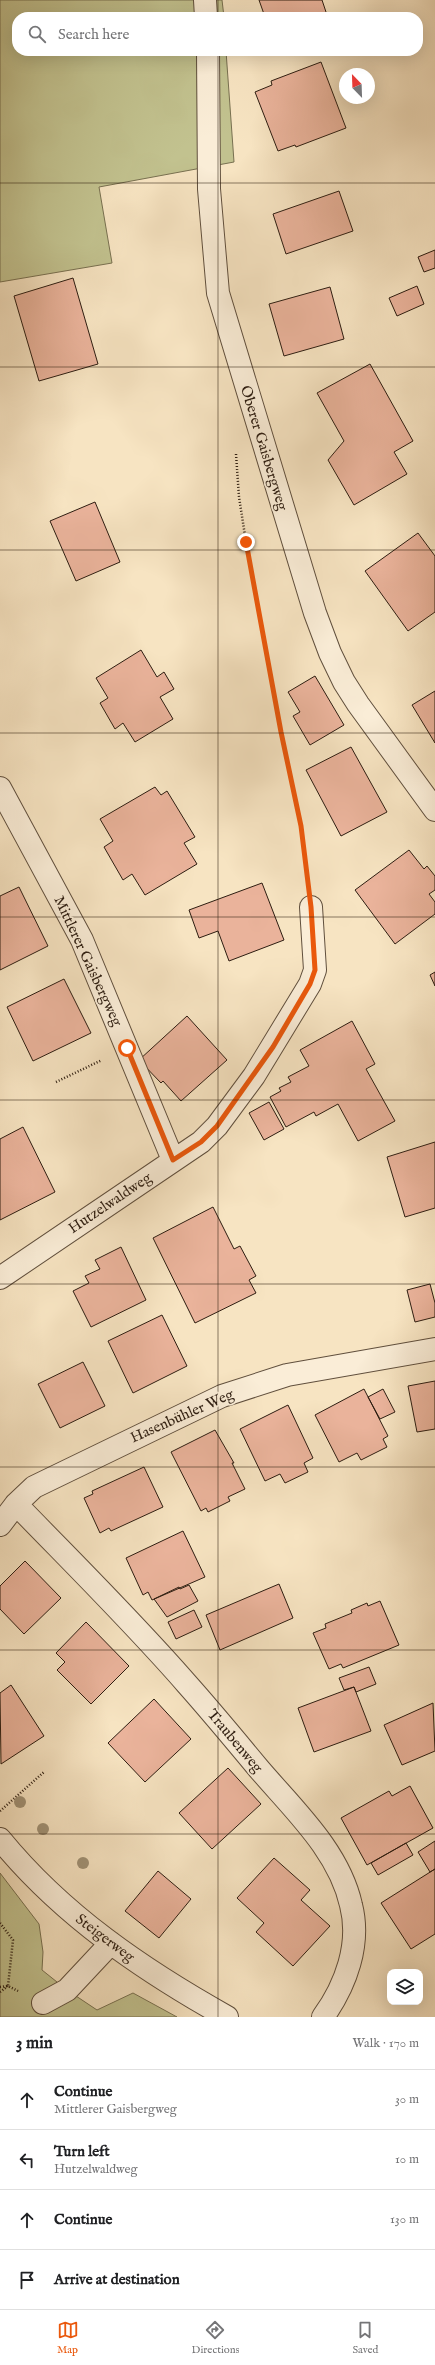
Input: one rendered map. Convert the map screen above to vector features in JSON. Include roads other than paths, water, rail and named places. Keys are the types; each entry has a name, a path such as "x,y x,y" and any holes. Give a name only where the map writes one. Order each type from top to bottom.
{"street":[{"path":"205,0 206,12"},
{"name":"Oberer Gaisbergweg","path":"208,56 209,189 218,293 240,367 308,591 330,653 358,704 435,810"},
{"name":"Mittlerer Gaisbergweg","path":"0,788 82,940 173,1160"},
{"name":"Hutzelwaldweg","path":"0,1278 201,1142 217,1126 273,1047 310,984 315,970 311,907"},
{"name":"Hasenbühler Weg","path":"0,1525 16,1504 34,1488 51,1478 222,1396 287,1376 435,1349"},
{"name":"Traubenweg","path":"16,1504 185,1682 322,1842 337,1868 352,1905 354,1923 353,1946 348,1968 338,1993 322,2017"},
{"name":"Steigerweg","path":"0,1839 67,1909 145,1968 227,2017"},
{"path":"43,2003 67,1990 111,1942"}]}
